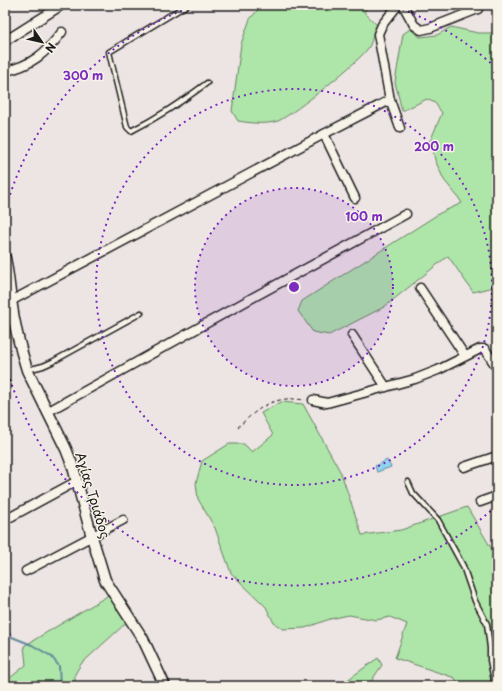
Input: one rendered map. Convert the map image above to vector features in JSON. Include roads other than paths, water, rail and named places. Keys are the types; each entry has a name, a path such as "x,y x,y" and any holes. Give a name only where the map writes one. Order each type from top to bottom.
{"street":[{"path":"5,40 62,5"},
{"path":"398,5 382,25 378,34 390,100 400,128"},
{"path":"403,5 414,25 421,30 430,28 478,9"},
{"path":"5,71 34,60 45,52 62,32"},
{"path":"11,307 324,134 390,100"},
{"path":"324,134 355,198"},
{"path":"47,412 280,282 406,214"},
{"name":"Αγίας Τριάδος","path":"5,258 9,276 11,307 27,370 66,449 77,481 105,580 143,639 165,686"},
{"path":"420,288 465,356"},
{"path":"352,335 386,386"},
{"path":"313,400 327,403 415,379 438,370 480,349 485,349 497,368"},
{"path":"464,467 497,456"},
{"path":"5,520 77,481"},
{"path":"480,502 497,496"},
{"path":"26,571 123,520"}],"lane":[{"path":"187,5 109,52 127,128 131,131 143,125 187,98 207,83"},
{"path":"27,370 52,362 141,313"},
{"path":"408,482 413,493 438,520 464,566 475,601 487,624 490,660 495,686"}],"water":[{"path":"387,460 391,467 377,472 375,466"}],"waterway":[{"path":"5,629 12,637 32,645 51,656 59,666 60,686"}]}
